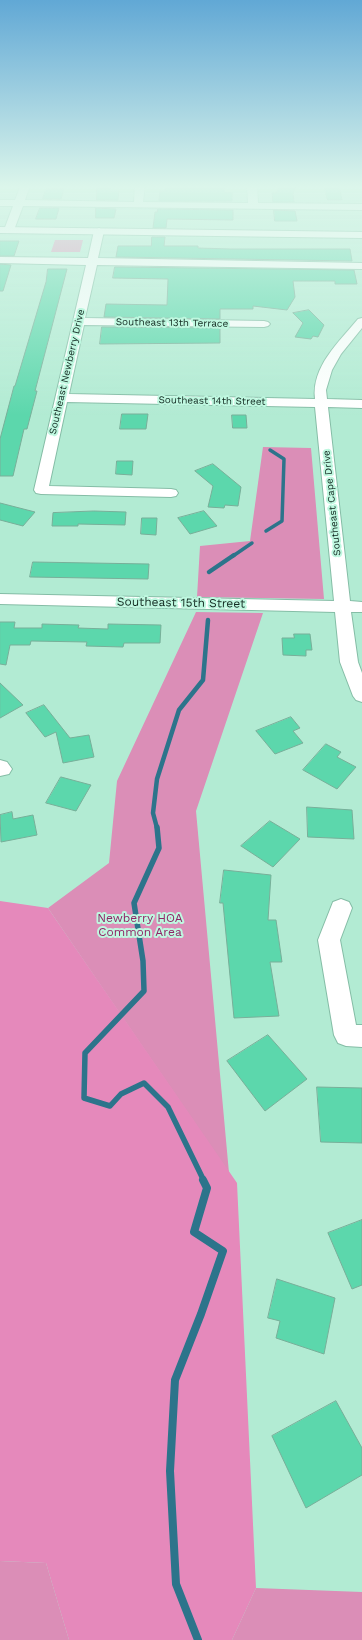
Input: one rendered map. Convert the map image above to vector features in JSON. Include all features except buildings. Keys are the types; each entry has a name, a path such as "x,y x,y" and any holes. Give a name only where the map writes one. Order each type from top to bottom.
{"street":[{"path":"71,262 362,266"},
{"name":"Southeast Newberry Drive","path":"92,262 41,490 171,493"},
{"name":"Southeast Cape Drive","path":"362,321 332,357 321,380 321,403 342,606 350,662 362,696"},
{"name":"Southeast 13th Terrace","path":"79,322 264,324"},
{"name":"Southeast 14th Street","path":"61,398 362,404"},
{"name":"Southeast 15th Street","path":"0,599 362,607"},
{"path":"340,908 329,940 346,1035 362,1036"}],"green space":[{"path":"263,447 311,448 324,599 197,597 200,546 250,541"},
{"name":"Newberry HOA Common Area","path":"196,612 263,613 196,811 229,1173 48,908 109,863 117,781"},
{"path":"0,1561 46,1563 69,1640 0,1640"},
{"path":"256,1588 362,1592 362,1640 232,1640"}],"shaded area":[{"path":"0,901 48,908 237,1183 256,1588 232,1640 69,1640 46,1563 0,1561"}],"waterway":[{"path":"266,531 282,521 284,459 270,450"},
{"path":"233,556 252,543"},
{"path":"209,572 234,555"},
{"path":"157,828 153,813 157,779 179,710 203,680 208,620"},
{"path":"157,827 159,848 134,903 143,961 144,991 85,1053 84,1098 110,1106 121,1094 144,1083 168,1107 204,1181"},
{"path":"198,1640 176,1584 170,1471 175,1380 201,1314 223,1251 194,1232 207,1188 203,1180"}]}
